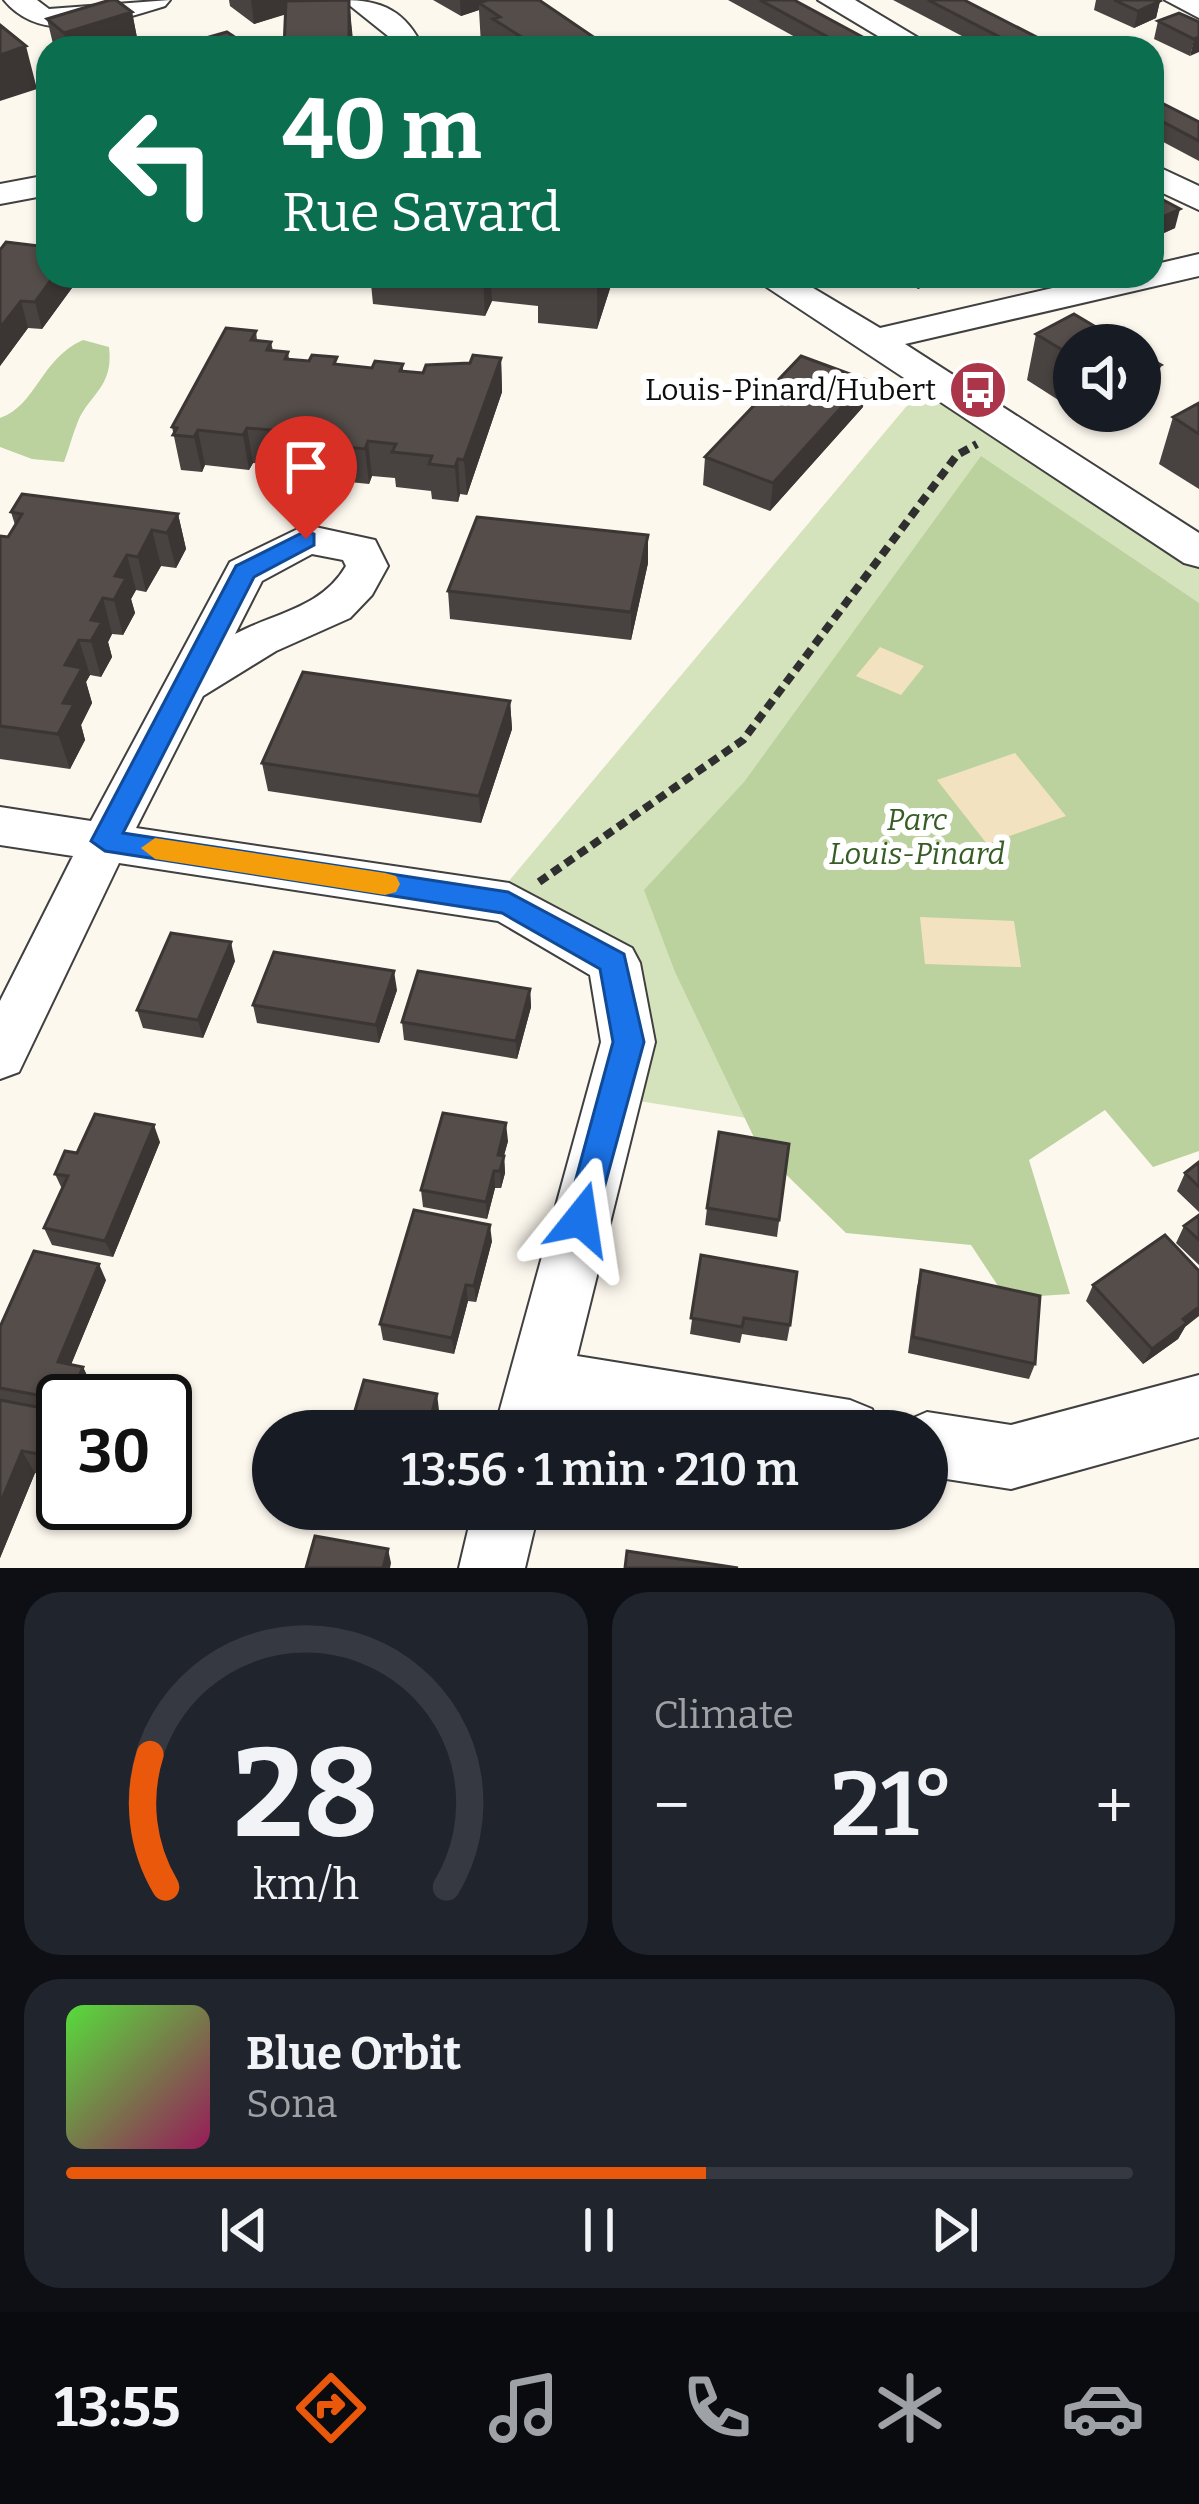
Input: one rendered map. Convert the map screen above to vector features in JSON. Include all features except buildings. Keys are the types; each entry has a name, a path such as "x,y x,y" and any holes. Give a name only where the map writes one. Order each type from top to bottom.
{"street":[{"path":"19,0 42,18 104,15 155,0"},
{"path":"358,0 403,36"},
{"path":"832,0 898,36"},
{"path":"1180,0 1199,9"},
{"path":"1164,181 1199,200"},
{"path":"0,194 36,187"},
{"path":"1164,273 1199,265"},
{"path":"788,288 1199,554"},
{"path":"874,340 1099,288"},
{"path":"0,1056 185,686"},
{"path":"0,826 508,903 614,963 628,1042 532,1406 583,1410"},
{"path":"948,1447 1011,1457 1199,1406"},
{"path":"492,1568 501,1530"}],"path":[{"path":"508,903 743,740 958,455 1008,428"}],"green space":[{"path":"83,340 109,347 110,361 104,382 77,424 64,462 32,459 0,447 0,418 23,403 57,358"},
{"name":"Parc Louis-Pinard","path":"931,377 1199,553 1199,991 950,1150 613,1097 614,963 492,901"},
{"name":"Parc Louis-Pinard","path":"981,456 1199,603 1199,1151 1153,1167 1105,1110 1029,1160 1070,1294 1006,1298 971,1245 846,1233 759,1148 675,972 644,890 744,782"}],"sand":[{"path":"880,647 924,666 901,695 856,676"},
{"path":"1015,753 1066,816 987,844 937,780"},
{"path":"920,917 1014,921 1021,967 925,964"}],"slow traffic":[{"path":"155,848 385,884"}],"place":[{"name":"Louis-Pinard/Hubert","path":"978,390"}],"route":[{"path":"306,539 244,572 105,841 508,903 614,963 628,1042 581,1219"}]}
